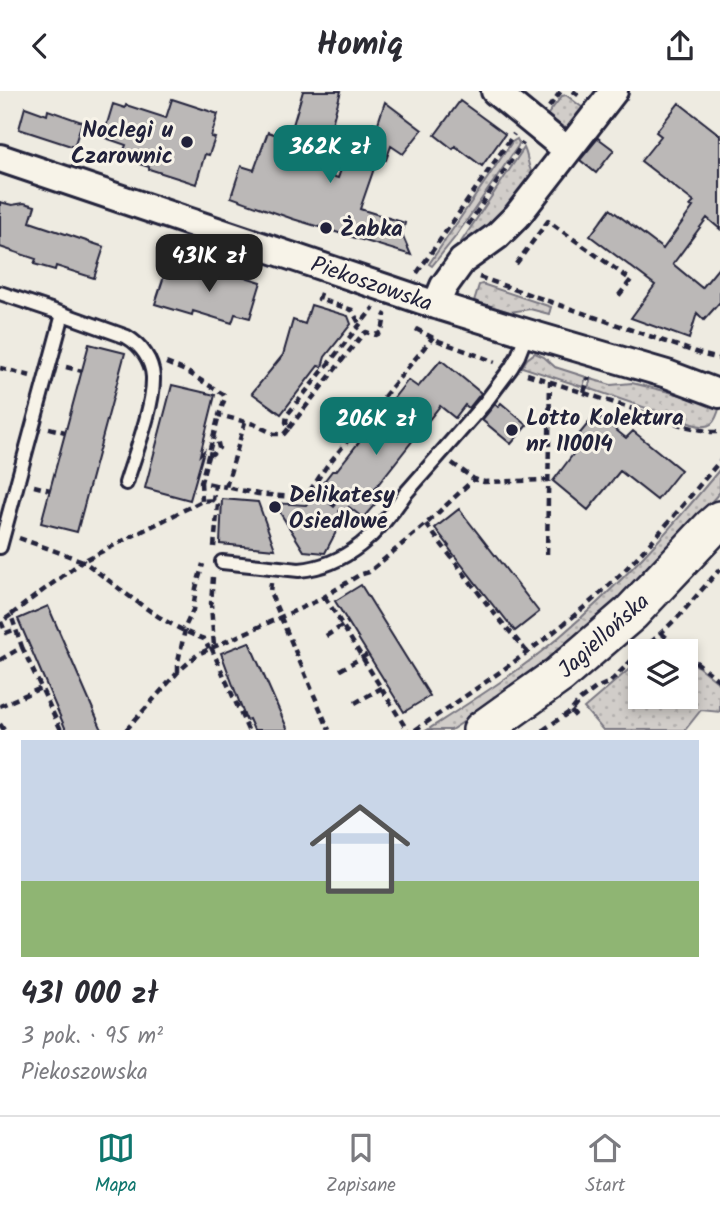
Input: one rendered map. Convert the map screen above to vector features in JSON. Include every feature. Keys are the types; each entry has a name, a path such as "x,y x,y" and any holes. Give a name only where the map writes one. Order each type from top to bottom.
{"street":[{"path":"495,91 567,150"},
{"path":"436,305 444,286 462,261 497,236 510,223 614,91"},
{"name":"Piekoszowska","path":"0,158 436,305 667,374 720,394"},
{"name":"Piekoszowska","path":"667,374 720,376"},
{"name":"Jagiellońska","path":"482,730 559,675 631,613 717,520"}],"lane":[{"path":"0,293 127,337 146,354 153,374 149,408 126,483"},
{"path":"0,547 62,314"},
{"path":"222,562 299,571 332,563 365,542 484,404 524,344 527,333"}],"path":[{"path":"416,273 531,120 561,91"},
{"path":"466,227 531,120"},
{"path":"516,264 548,221 631,280 616,299"},
{"path":"234,263 254,270"},
{"path":"240,275 243,266"},
{"path":"485,267 478,277 720,359"},
{"path":"310,289 352,303"},
{"path":"321,293 318,299 352,310 360,325"},
{"path":"219,415 261,427 275,434 284,434 357,341 366,332 376,335 382,332 385,315 362,307"},
{"path":"560,317 563,307"},
{"path":"289,428 285,422 287,415 373,310"},
{"path":"416,329 507,366 584,393 684,426 720,432"},
{"path":"350,336 357,341"},
{"path":"245,422 226,487 258,494 305,498 326,467 433,337"},
{"path":"332,359 339,365"},
{"path":"148,361 157,360 177,366 223,394 225,398 201,482 202,501"},
{"path":"60,365 82,371"},
{"path":"0,368 45,379"},
{"path":"584,393 589,377"},
{"path":"547,554 550,381"},
{"path":"307,390 314,396"},
{"path":"41,426 65,432"},
{"path":"208,453 212,454 219,447 217,439 212,437"},
{"path":"441,454 474,479 484,482 548,480"},
{"path":"415,730 528,653 606,588 720,461"},
{"path":"126,730 178,672 198,654 325,597 359,575 369,572 474,479"},
{"path":"201,482 215,485"},
{"path":"26,484 50,490"},
{"path":"310,489 349,518 365,542"},
{"path":"16,629 6,633 1,622 83,561 202,501 213,501"},
{"path":"426,524 528,653"},
{"path":"4,533 83,561 140,603 184,631 204,639 228,683 248,730"},
{"path":"178,672 184,631 193,610 196,588 204,563 214,545"},
{"path":"272,568 270,592 329,730"},
{"path":"654,639 720,569"},
{"path":"325,597 384,687 407,730"},
{"path":"11,615 22,647 61,730"},
{"path":"326,636 348,622"},
{"path":"660,633 668,639"},
{"path":"0,660 22,647"},
{"path":"340,670 368,654"},
{"path":"698,663 720,681"},
{"path":"543,730 571,711 596,688 610,682 628,665"},
{"path":"355,703 384,687"},
{"path":"0,706 41,688"},
{"path":"571,711 577,718"},
{"path":"550,730 552,723"},
{"path":"0,724 4,730"}],"shaded area":[{"path":"566,95 587,111 572,125 563,128 545,118 562,96"},
{"path":"517,139 518,146 456,236 432,266 429,264 512,142"},
{"path":"524,148 535,178 524,192 439,274 436,272 459,245"},
{"path":"479,285 551,307 549,314 530,309 510,312 474,301"},
{"path":"535,353 555,367 586,377 583,387 522,367"},
{"path":"591,379 611,385 632,383 720,406 711,424 698,426 588,388"},
{"path":"720,469 720,492 630,589 553,657 500,698 451,730 427,730 510,675 580,618 643,557"},
{"path":"698,667 720,684 720,712 701,710 685,730 603,730 584,708 628,670 628,709 698,709"}],"building":[{"path":"303,91 341,91 329,135 293,125"},
{"path":"172,99 218,114 211,137 215,138 209,155 205,154 196,184 121,158 126,145 103,137 113,104 125,108 126,105 166,118"},
{"path":"460,101 505,134 482,166 435,135"},
{"path":"385,102 422,130 403,154 391,146 386,160 378,157 360,209 405,223 402,234 411,255 231,197 241,166 254,170 268,132 292,140 285,161 338,178 351,141 364,145 375,132"},
{"path":"679,103 720,135 720,229 707,218 673,264 702,288 720,266 720,302 704,320 697,313 689,339 631,318 655,285 590,236 610,209 663,249 693,207 690,206 694,202 641,161 661,136 656,132"},
{"path":"25,107 47,115 48,110 82,122 74,147 19,129"},
{"path":"598,138 614,150 596,173 580,160"},
{"path":"0,202 35,206 30,222 104,247 94,278 56,266 55,270 34,264 36,259 0,247"},
{"path":"167,267 213,282 217,268 261,282 250,318 235,314 232,323 193,311 192,315 155,304"},
{"path":"311,305 348,316 351,324 325,357 322,367 318,366 281,414 252,393 283,355 293,320 305,324"},
{"path":"89,344 125,353 77,532 41,523"},
{"path":"441,360 481,393 469,408 465,405 455,418 440,406 369,496 377,502 363,518 349,507 325,553 304,551 274,503 306,505 408,380 418,387"},
{"path":"172,385 215,395 200,455 204,451 190,500 145,488"},
{"path":"501,403 527,425 511,444 482,420 495,404 498,407"},
{"path":"596,414 626,438 633,431 681,470 657,500 620,471 588,510 553,481 577,449 571,444"},
{"path":"222,499 258,502 275,549 220,544"},
{"path":"459,509 539,612 515,631 435,528"},
{"path":"361,585 430,696 404,712 335,601"},
{"path":"48,606 102,730 66,730 18,619"},
{"path":"249,642 288,730 254,730 249,719 246,720 221,653"}],"place":[{"name":"Noclegi u Czarownic","path":"187,142"},
{"name":"Żabka","path":"326,228"},
{"name":"Lotto Kolektura nr 110014","path":"512,430"},
{"name":"Delikatesy Osiedlowe","path":"275,507"}]}
